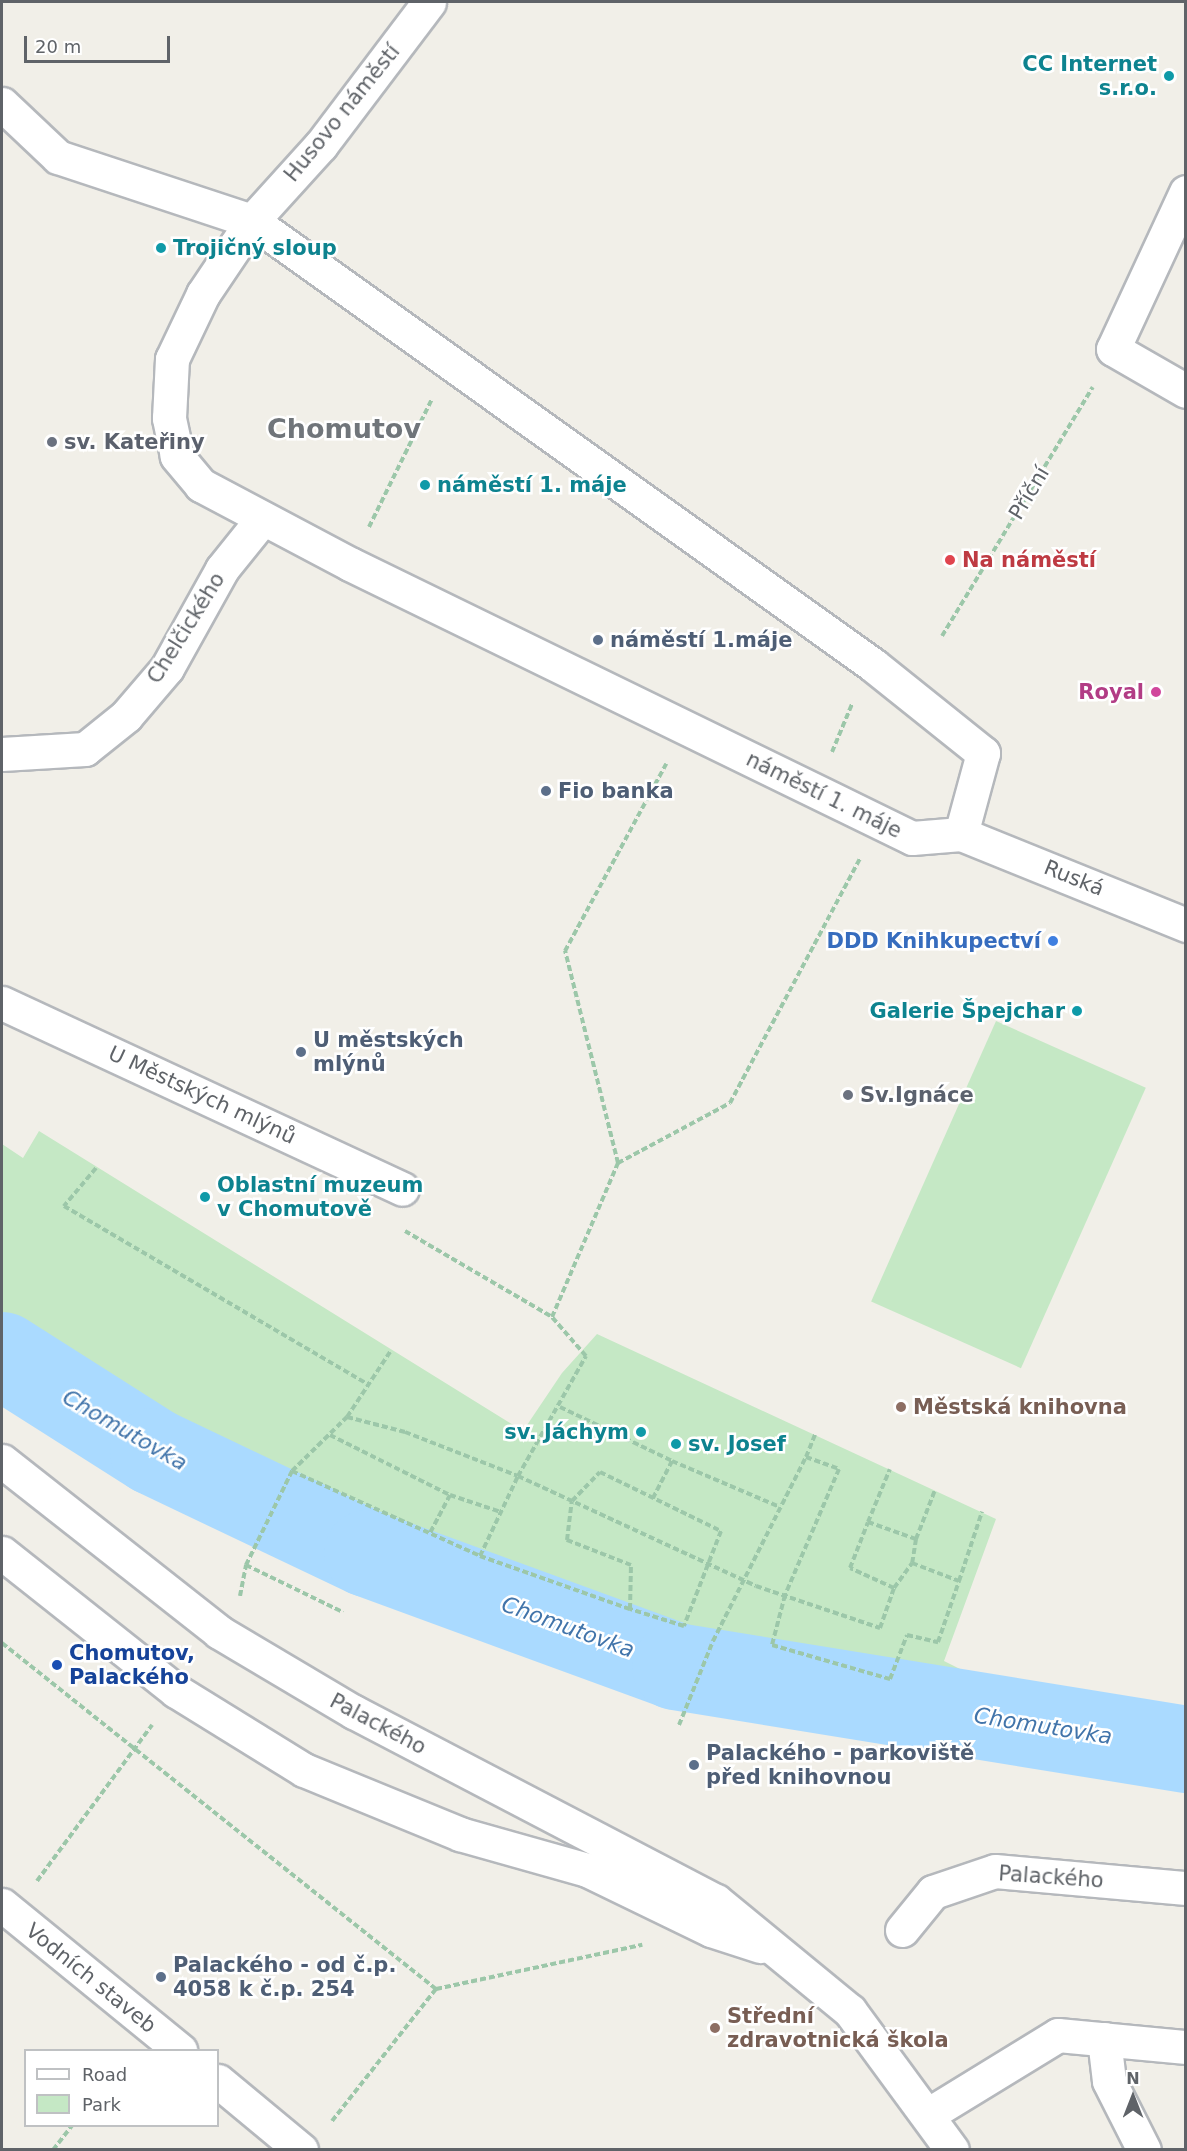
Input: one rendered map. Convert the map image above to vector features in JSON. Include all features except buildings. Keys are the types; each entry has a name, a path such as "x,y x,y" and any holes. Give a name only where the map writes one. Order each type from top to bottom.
{"street":[{"name":"Husovo náměstí","path":"252,221 321,146 429,2"},
{"path":"2,104 58,157 252,221 873,665 983,753 961,834"},
{"path":"1185,192 1113,349 1185,392"},
{"name":"náměstí 1. máje","path":"252,221 203,294 172,359 169,418 177,456 201,485 263,518 912,838 961,834"},
{"name":"Chelčického","path":"2,754 85,748 126,716 167,668 222,569 263,518"},
{"name":"Ruská","path":"961,834 1185,925"},
{"name":"U Městských mlýnů","path":"2,1003 402,1188"},
{"name":"Palackého","path":"2,1461 219,1632 354,1712 716,1901 850,2011 929,2114 952,2150"},
{"name":"Palackého","path":"2,1553 176,1691 304,1770 460,1834 586,1870 711,1930 776,1951"},
{"name":"Palackého","path":"902,1930 933,1892 995,1872 1185,1888"},
{"name":"Vodních staveb","path":"7,1909 179,2049"},
{"path":"929,2114 1058,2035 1185,2048"},
{"path":"1104,2039 1109,2081 1144,2150"},
{"path":"219,2082 313,2141"}],"path":[{"name":"Příční","path":"942,636 1113,349"},
{"path":"363,539 435,392"},
{"path":"829,759 855,697"},
{"path":"552,1317 618,1164 565,951 671,754"},
{"path":"618,1164 730,1103 865,849"},
{"path":"96,1168 64,1206 368,1384"},
{"path":"402,1188 406,1233 552,1317 586,1356 560,1407 518,1476 480,1556"},
{"path":"219,1632 238,1606 246,1565 286,1490 292,1471 347,1417 390,1352"},
{"path":"560,1407 672,1461 780,1507"},
{"path":"347,1417 405,1431 518,1476 743,1580 880,1628 894,1588 912,1563 916,1539 935,1490"},
{"path":"330,1435 450,1495 501,1512"},
{"path":"679,1725 713,1641 815,1435"},
{"path":"806,1456 838,1469 785,1595 771,1645 890,1678 907,1635 939,1642 982,1512"},
{"path":"654,1498 672,1461"},
{"path":"890,1469 850,1568 894,1588"},
{"path":"292,1471 480,1556 630,1609 684,1626 721,1531 600,1472 572,1501 567,1540 631,1565 630,1609"},
{"path":"430,1533 450,1495"},
{"path":"868,1522 916,1539"},
{"path":"912,1563 959,1581"},
{"path":"246,1565 343,1612"},
{"path":"2,1643 136,1746 436,1989"},
{"path":"7,1909 136,1746 176,1691"},
{"path":"313,2141 436,1989 711,1930"},
{"path":"53,2150 71,2127"}],"green space":[{"path":"996,1021 1146,1088 1021,1368 871,1301"},
{"path":"39,1131 523,1431 562,1373 597,1334 996,1519 944,1661 962,1670 951,1696 736,1664 473,1578 303,1503 107,1404 2,1335 2,1144 23,1158"}],"waterway":[{"name":"Chomutovka","path":"2,1355 153,1451 367,1553 675,1666 1186,1749"}],"place":[{"name":"CC Internet s.r.o.","path":"1169,76"},
{"name":"Trojičný sloup","path":"161,248"},
{"name":"sv. Kateřiny","path":"52,442"},
{"name":"náměstí 1. máje","path":"425,485"},
{"name":"Na náměstí","path":"950,560"},
{"name":"náměstí 1.máje","path":"598,640"},
{"name":"Royal","path":"1156,692"},
{"name":"Fio banka","path":"546,791"},
{"name":"DDD Knihkupectví","path":"1053,941"},
{"name":"Galerie Špejchar","path":"1077,1011"},
{"name":"U městských mlýnů","path":"301,1052"},
{"name":"Sv.Ignáce","path":"848,1095"},
{"name":"Oblastní muzeum v Chomutově","path":"205,1197"},
{"name":"Městská knihovna","path":"901,1407"},
{"name":"sv. Jáchym","path":"641,1432"},
{"name":"sv. Josef","path":"676,1444"},
{"name":"Chomutov, Palackého","path":"57,1665"},
{"name":"Palackého - parkoviště před knihovnou","path":"694,1765"},
{"name":"Palackého - od č.p. 4058 k č.p. 254","path":"161,1977"},
{"name":"Střední zdravotnická škola","path":"715,2028"}],"district":[{"name":"Chomutov","path":"344,429"}]}
